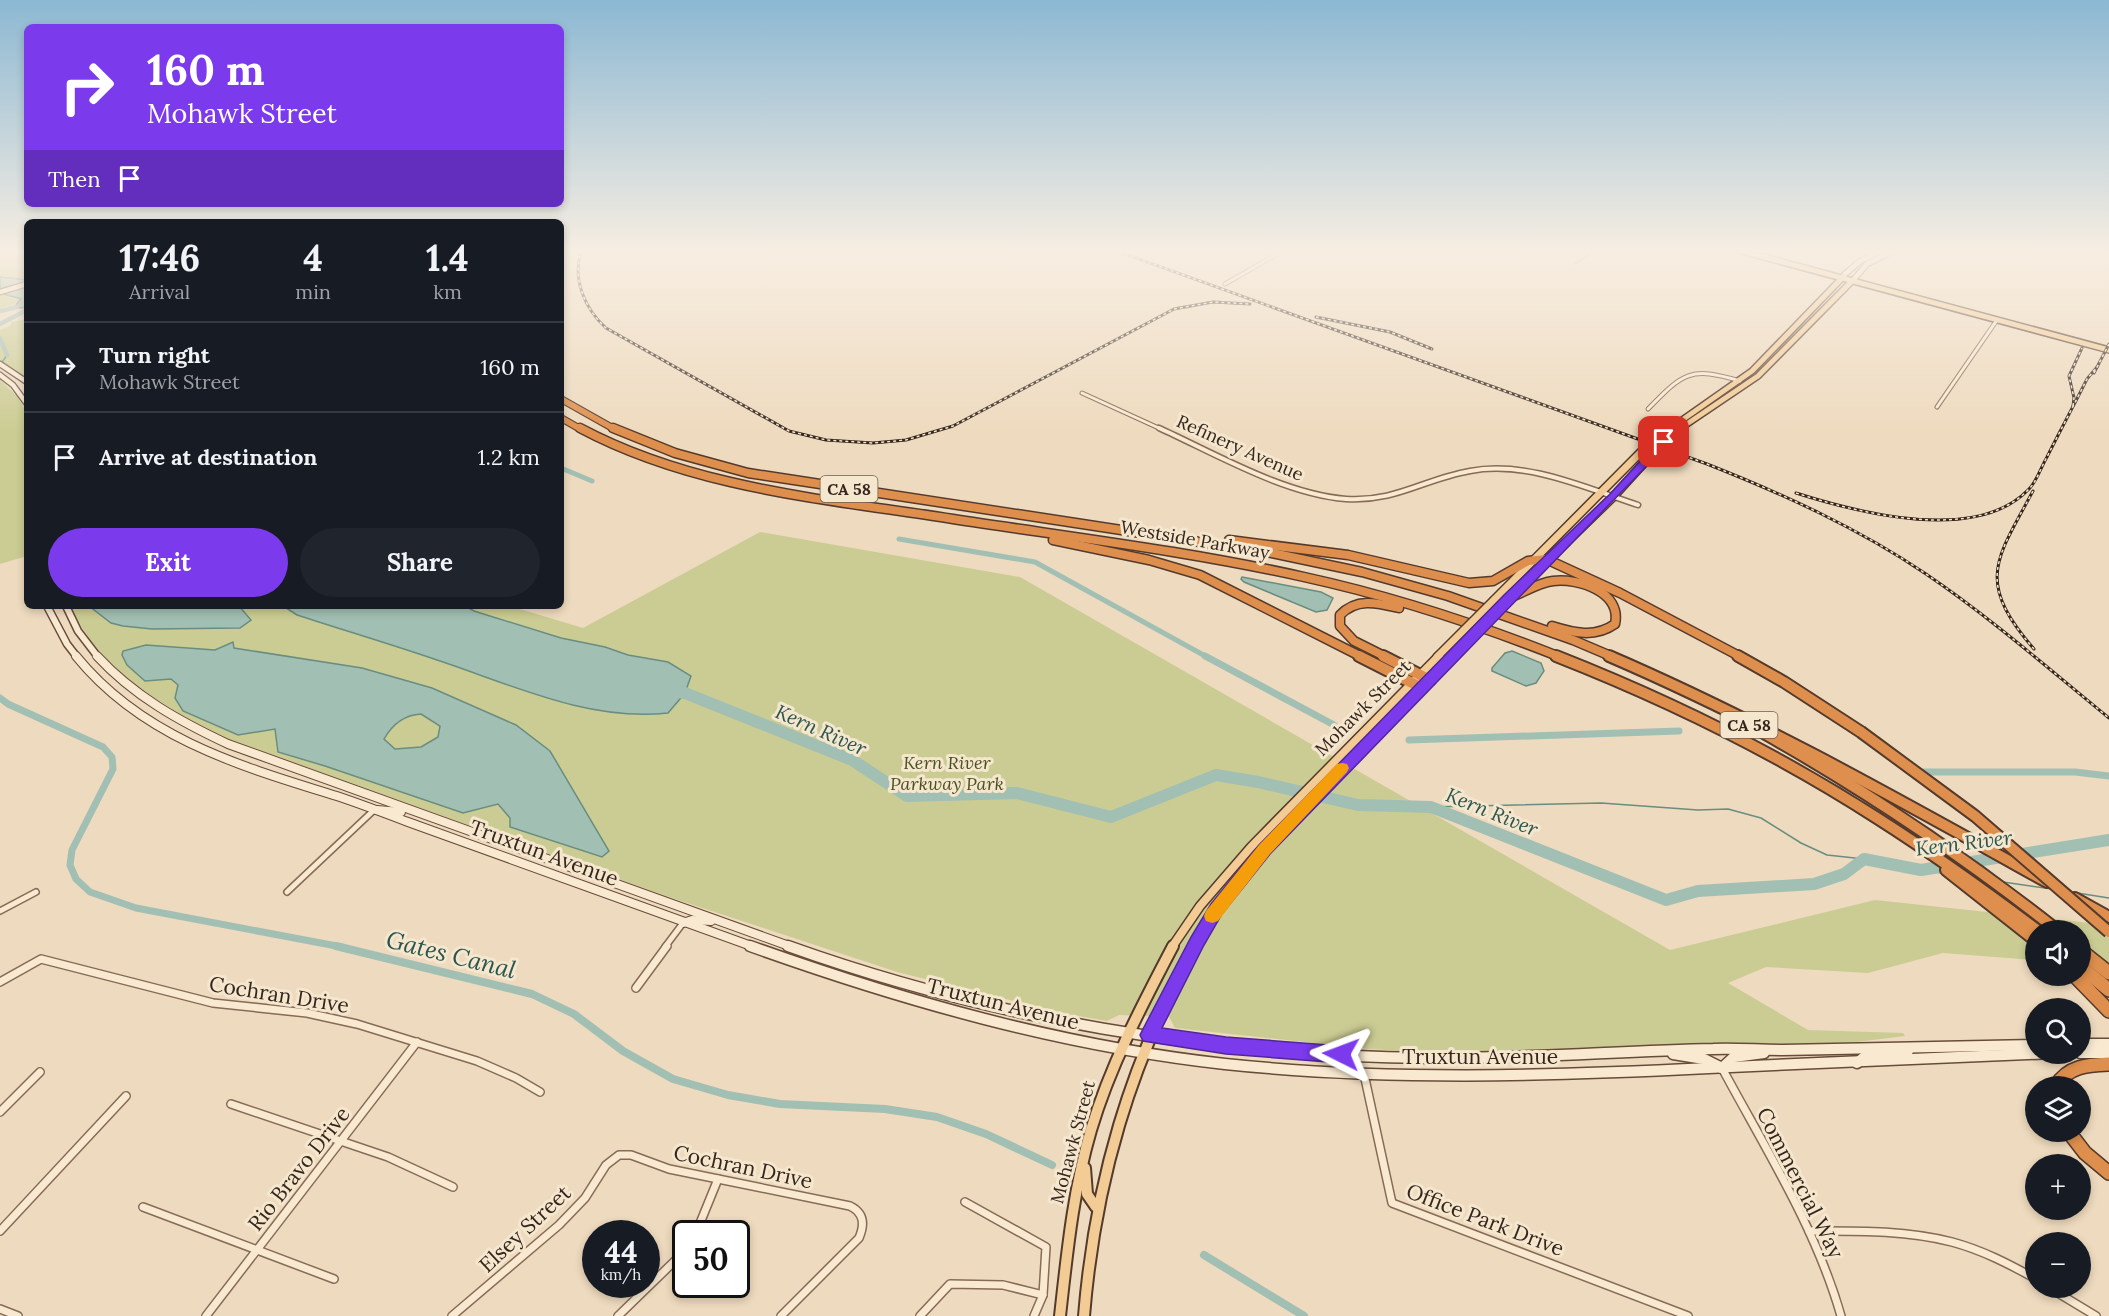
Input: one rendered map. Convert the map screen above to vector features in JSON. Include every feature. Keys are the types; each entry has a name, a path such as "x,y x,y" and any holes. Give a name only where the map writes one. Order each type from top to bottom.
{"highway":[{"name":"Westside Parkway","path":"564,401 588,416 633,438 711,464 786,480 1272,553 1362,572 1482,607 1597,650"},
{"name":"Westside Parkway","path":"564,420 621,449 717,480 781,492 1198,556 1305,577 1425,610 1554,655 1677,709 1801,774 1861,809"},
{"path":"948,518 1140,558 1190,572 1239,593 1418,686"},
{"path":"1131,531 1340,554 1469,583 1496,580 1524,563 1537,559 1548,560 1629,597 1716,643 1784,682 1861,732 1999,835 2109,932"},
{"path":"1362,572 1441,591 1571,632 1600,632 1613,626 1618,618 1616,606 1608,597 1590,586 1576,582 1548,581 1507,601"},
{"path":"1430,680 1347,636 1339,624 1340,615 1344,610 1358,603 1380,603 1464,626 1554,655"},
{"path":"1597,650 1737,713 1927,814 2109,918"},
{"name":"CA 58","path":"1597,650 1741,721 1823,767 1896,812 1976,868 2043,920"},
{"path":"1861,809 1958,871 2025,921"},
{"path":"1861,809 1938,864 2025,932"},
{"path":"2091,959 2107,972"},
{"path":"2091,978 2109,990"},
{"path":"2091,986 2109,1011"},
{"path":"2062,1076 2072,1068 2109,1064"},
{"path":"2076,1142 2085,1153 2109,1173"}],"main road":[{"name":"Mohawk Street","path":"1084,1316 1090,1244 1096,1207 1107,1158 1123,1105 1149,1035 1216,909 1264,849 1418,686 1421,675 1464,630 1644,449 1681,418 1740,381 1809,311"},
{"name":"Mohawk Street","path":"1060,1316 1067,1244 1091,1130 1128,1033 1177,939 1200,906 1251,847 1332,764 1418,686 1430,680 1613,497 1664,442 1680,428 1758,376 1822,311"},
{"path":"1967,311 2109,348"},
{"path":"1974,311 2109,348"},
{"path":"1792,341 1792,336 1800,328 1794,327"},
{"path":"0,364 24,380"},
{"path":"0,375 20,392 24,399"},
{"name":"Truxtun Avenue","path":"48,609 56,629 85,669 109,693 164,731 214,755 374,810 824,973 897,996 1045,1032 1075,1042 1226,1064 1432,1077 1592,1074 2025,1054"},
{"name":"Truxtun Avenue","path":"67,609 72,622 101,661 125,684 154,706 198,731 228,744 831,961 903,983 1019,1012 1128,1033 1289,1051 1428,1058 1712,1049 1787,1050 2025,1045"},
{"path":"355,790 371,803 374,810 386,809 430,818"},
{"path":"683,923 692,920 723,922"},
{"path":"2091,1044 2109,1044"},
{"path":"1857,1063 1869,1053 1914,1051 1919,1047"},
{"path":"1657,1052 1704,1059 1722,1068 1734,1057 1787,1050"},
{"path":"2091,1053 2109,1053"},
{"path":"1084,1158 1086,1193 1088,1201 1096,1207"}],"street":[{"path":"1937,407 1997,320"},
{"path":"1648,409 1680,376 1714,373 1740,381"},
{"name":"Refinery Avenue","path":"1082,393 1285,485 1311,493 1346,498 1378,498 1407,492 1465,471 1502,469 1539,474 1638,505"},
{"path":"287,892 374,810"},
{"path":"0,911 36,892"},
{"path":"636,988 683,923"},
{"name":"Cochran Drive","path":"0,982 41,959 213,1003 324,1016 417,1042 497,1069 540,1092"},
{"name":"Rio Bravo Drive","path":"206,1316 417,1042"},
{"name":"Commercial Way","path":"1722,1068 1809,1231 1832,1284 1841,1316"},
{"path":"0,1112 40,1072"},
{"name":"Office Park Drive","path":"1365,1074 1392,1203 1688,1316"},
{"path":"0,1231 126,1096"},
{"path":"231,1104 388,1157 453,1187"},
{"name":"Cochran Drive","path":"612,1158 624,1153 669,1169 856,1208 863,1219 859,1238 781,1316"},
{"name":"Elsey Street","path":"452,1316 559,1225 585,1198 612,1158"},
{"path":"701,1220 718,1179"},
{"path":"964,1202 1046,1247 1042,1295 1034,1316"},
{"path":"143,1207 334,1279"},
{"path":"1809,1231 1896,1232 1938,1237 1981,1251 2025,1273"},
{"path":"618,1316 672,1266"},
{"path":"920,1316 950,1284 1003,1285 1042,1295"},
{"path":"2066,1298 2096,1316"},
{"path":"0,1309 18,1316"}],"green space":[{"path":"24,320 24,376 0,362 0,330 11,325 11,322"},
{"path":"0,380 17,396 24,408 24,557 0,564"},
{"name":"Kern River Parkway Park","path":"760,532 1020,577 1670,950 1875,900 2062,920 2025,920 2025,959 1943,953 1868,973 1766,967 1728,983 1808,1030 1903,1033 1905,1036 1832,1045 1422,1052 1368,1049 1175,1028 1169,1017 1119,1015 1107,1021 1067,1014 897,972 666,896 231,740 184,716 138,686 99,650 72,609 520,609 583,628"},
{"name":"Kern River Parkway Park","path":"2091,923 2109,925 2109,965 2091,964"}],"shaded area":[{"path":"1242,577 1321,592 1333,598 1327,610 1316,612 1244,582"},
{"path":"93,609 242,609 251,620 240,628 152,629 111,623"},
{"path":"288,609 470,609 561,638 605,647 628,655 668,662 691,676 685,693 668,713 609,712 579,707 521,690 297,615"},
{"path":"233,642 234,648 362,668 432,688 516,725 550,751 609,851 602,857 510,827 510,818 498,804 463,813 278,752 275,729 238,735 183,711 175,698 178,685 171,679 145,681 127,665 122,655 123,651 146,645 215,650","holes":["421,714 440,726 438,737 421,747 395,749 384,739 391,729 409,716"]},
{"path":"1512,651 1541,663 1544,671 1536,683 1526,686 1492,671 1505,653"}],"waterway":[{"path":"0,324 24,312"},
{"name":"Gates Canal","path":"0,338 7,355"},
{"name":"Gates Canal","path":"1,364 7,355"},
{"path":"564,469 592,481"},
{"path":"899,539 1035,562 1207,657"},
{"path":"1205,656 1334,725"},
{"name":"Kern River","path":"671,691 685,693 852,760 907,796 1017,793 1111,817 1216,775 1258,782 1358,805 1431,807 1666,900 1698,891 1814,884 1844,874 1864,859 1921,870 2109,840"},
{"name":"Gates Canal","path":"0,698 8,704 103,747 112,757 113,769 72,850 70,865 76,879 90,892 136,908 342,947"},
{"path":"1409,740 1679,731"},
{"path":"1923,772 2075,772 2109,776"},
{"path":"1431,807 1601,803 1698,810 1728,809 1761,818 1801,843 1827,855 1864,859"},
{"name":"Kern River","path":"1921,870 1942,873"},
{"path":"2003,882 2052,889"},
{"path":"2071,892 2109,898"},
{"name":"Gates Canal","path":"336,946 532,994 574,1014 623,1051 673,1079 728,1095 780,1104 885,1109 937,1117 986,1134 1052,1165"},
{"name":"Gates Canal","path":"1204,1255 1304,1316"}],"railway":[{"path":"592,311 606,328 789,431 826,440 873,443 906,440 953,426 1169,311"},
{"path":"1284,311 1707,464 1764,487 1847,527 1900,557 1950,591 1997,626 2109,718"},
{"path":"1316,317 1390,332 1432,349"},
{"path":"2094,373 2109,344"},
{"path":"2073,406 2074,398 2069,376 2082,348"},
{"path":"1796,493 1852,509 1917,519 1949,520 1980,516 2007,506 2029,489 2034,482 2087,379 2097,367"},
{"path":"2033,491 2009,535 1997,570 1998,587 2004,605 2016,626 2034,649"}],"slow traffic":[{"path":"1212,916 1264,849 1342,768"}],"route":[{"path":"1341,1054 1226,1045 1149,1035 1216,909 1264,849 1509,598 1613,497 1664,442"}]}
